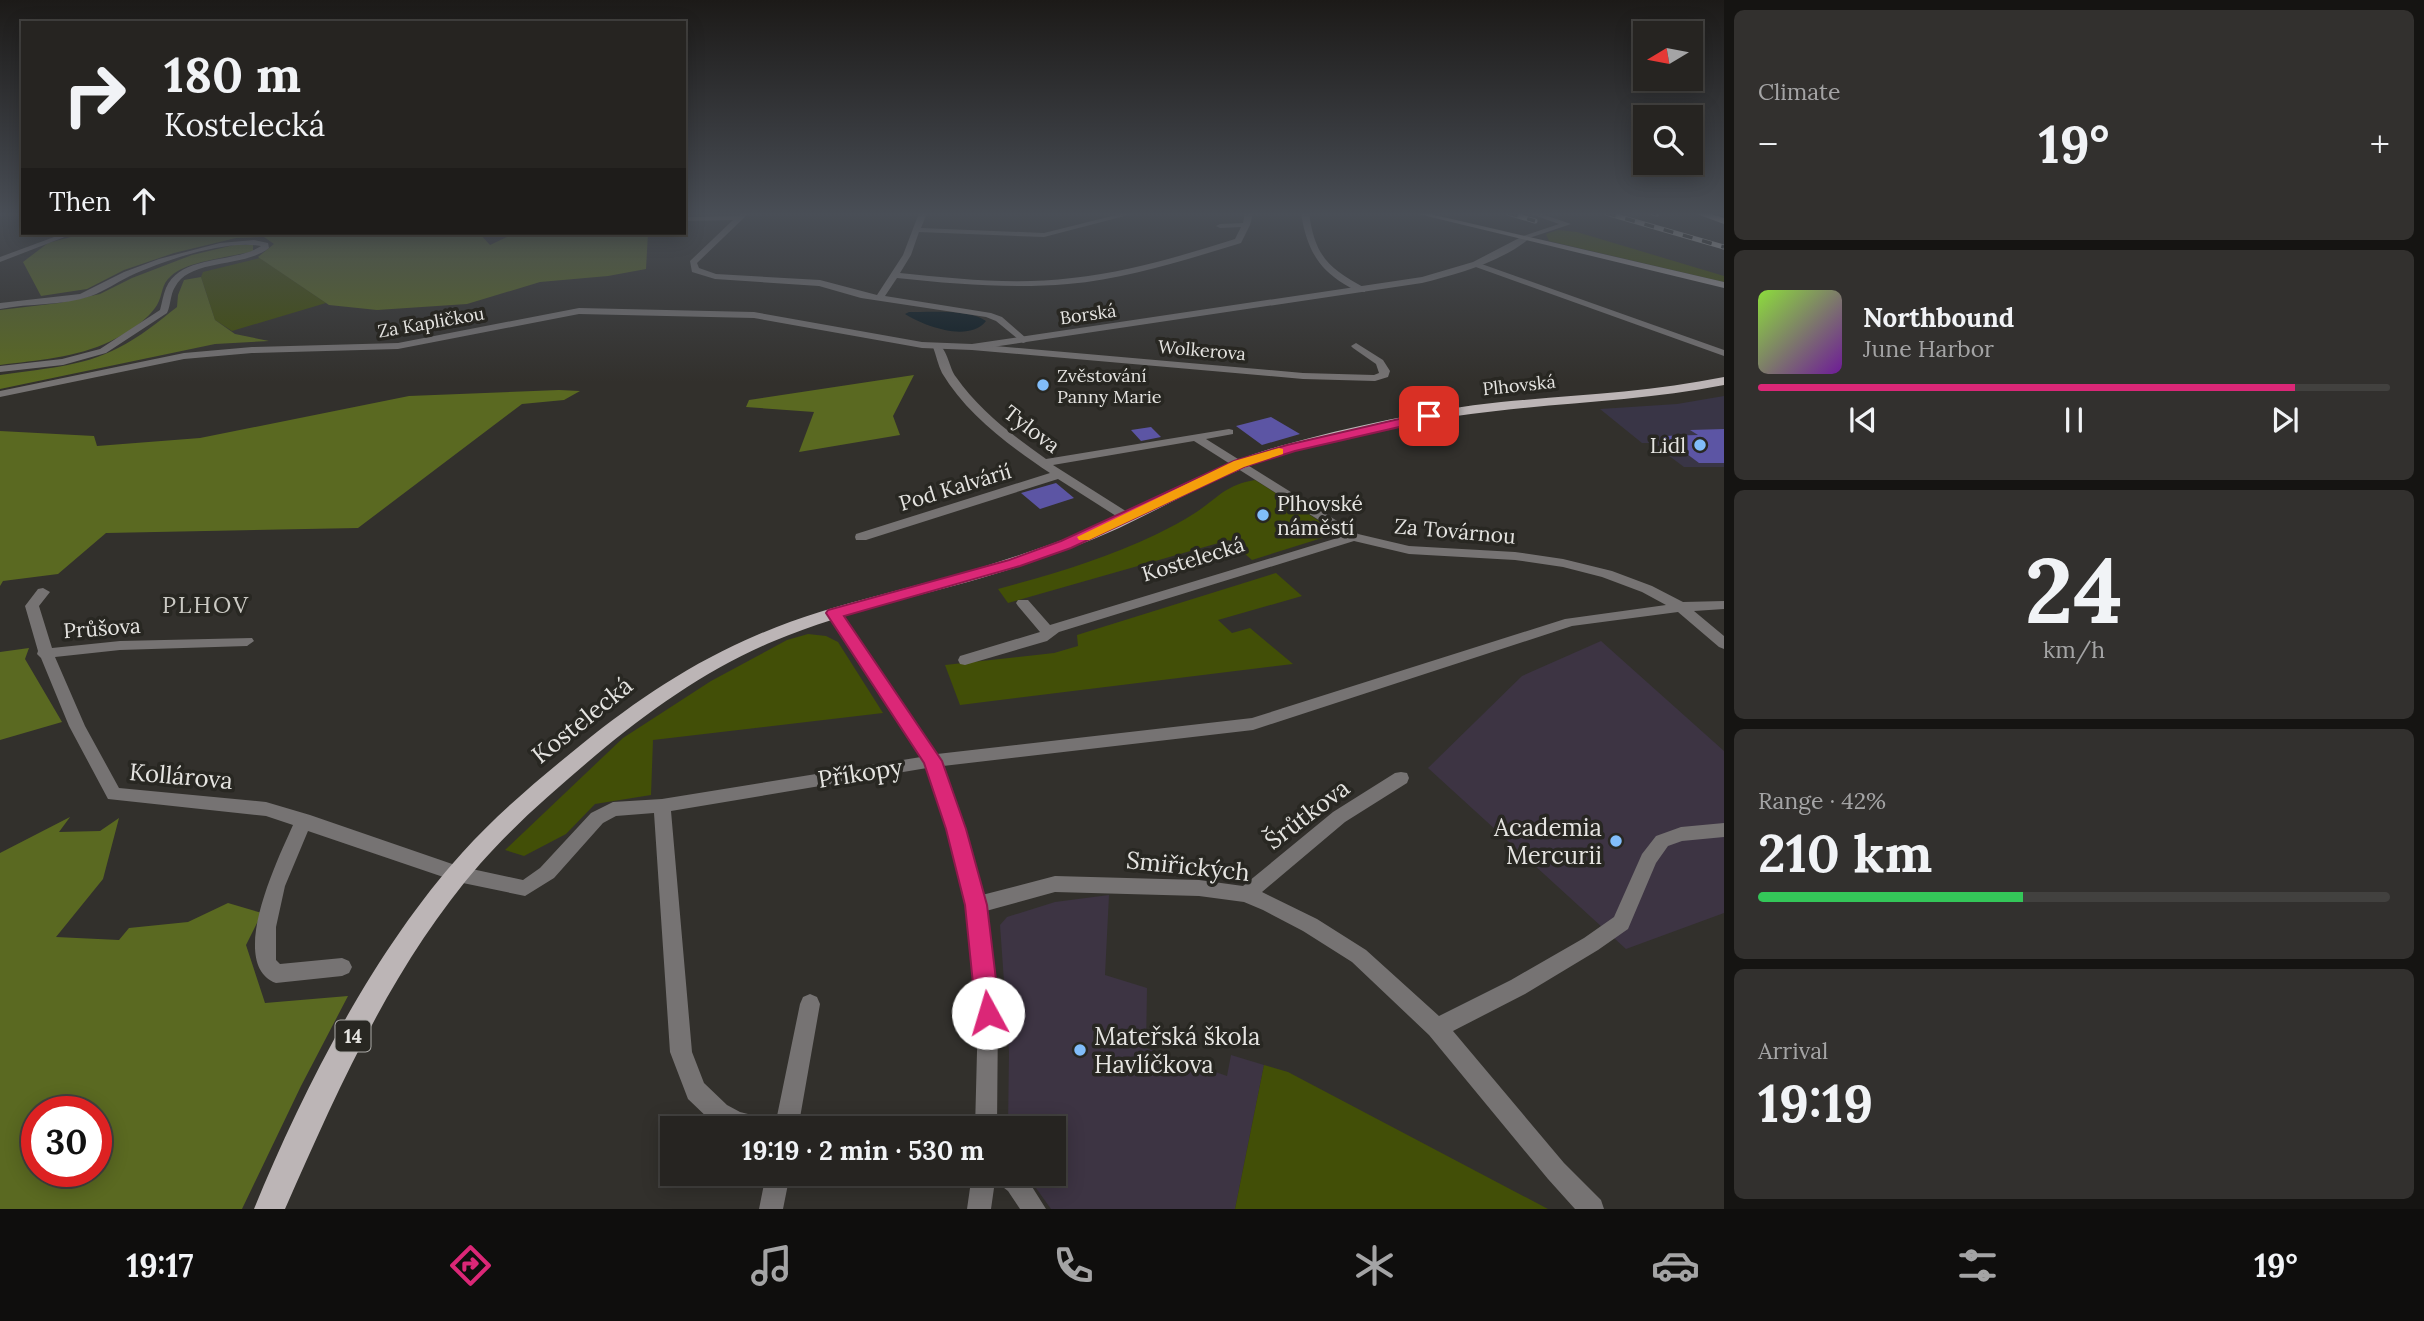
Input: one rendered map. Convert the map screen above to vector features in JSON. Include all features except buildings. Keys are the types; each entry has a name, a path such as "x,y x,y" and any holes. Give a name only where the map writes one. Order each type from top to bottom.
{"main road":[{"path":"1660,269 1724,285"},
{"name":"Plhovská","path":"1239,464 1291,448 1429,416 1537,402 1679,390 1724,381"},
{"name":"14","path":"1128,517 1239,464"},
{"name":"Kostelecká","path":"268,1209 324,1088 389,973 458,874 554,779 618,725 662,694 741,649 834,613 1014,563 1128,517"}],"street":[{"path":"0,306 81,296 139,269"},
{"path":"0,369 63,362 103,351 164,311 170,289 177,277 194,269"},
{"path":"695,269 715,276 820,283 880,297 993,317 1023,340"},
{"path":"880,297 898,269"},
{"path":"895,275 1001,284 1047,283 1099,278 1131,269"},
{"path":"1332,269 1345,281 1362,290"},
{"name":"Borská","path":"938,347 972,347 1362,290 1451,274 1462,269"},
{"path":"1491,269 1724,353"},
{"name":"Za Kapličkou","path":"0,394 184,356 229,351 398,346 556,314 607,310 754,315 938,347"},
{"name":"Wolkerova","path":"972,347 1303,376 1375,379 1384,375 1385,371 1380,362 1356,346"},
{"name":"Tylova","path":"938,347 943,364 969,401 991,423 1061,474 1128,517"},
{"path":"1045,463 1228,432"},
{"name":"Za Továrnou","path":"1195,438 1354,537 1409,550 1515,556 1563,564 1617,578 1647,589 1681,607 1724,644"},
{"name":"Pod Kalvárií","path":"861,537 1061,474"},
{"name":"Kostelecká","path":"965,660 1042,638 1076,622 1354,537"},
{"name":"Kollárova","path":"43,592 32,607 44,654 91,758 114,794 267,809 458,874"},
{"path":"1023,603 1049,633"},
{"path":"1681,607 1724,605"},
{"name":"Příkopy","path":"458,874 525,888 547,873 597,818 613,809 662,806 933,761 1253,724 1570,622 1681,607"},
{"path":"834,613 933,761 956,829 976,905 988,1013 986,1116"},
{"name":"Průšova","path":"44,654 70,649 247,641"},
{"name":"Šrůtkova","path":"1246,894 1339,817 1401,778"},
{"path":"662,806 681,1052 696,1091 724,1116"},
{"path":"304,820 276,886 266,927 266,963 276,974 342,967"},
{"path":"1437,1028 1518,987 1621,923 1648,859 1662,841 1681,834 1724,830"},
{"name":"Smiřických","path":"976,905 1055,884 1186,888 1246,894 1310,925 1359,956 1437,1028 1592,1209"},
{"path":"788,1116 810,1004"},
{"path":"772,1209 776,1186"},
{"path":"979,1209 982,1186"},
{"path":"1018,1186 1034,1209"}],"shaded area":[{"path":"960,313 986,321 978,328 958,332 923,323 905,314"},
{"path":"1724,396 1724,467 1684,467 1652,443 1642,443 1600,409 1677,404"},
{"name":"Academia Mercurii","path":"1601,641 1724,751 1724,913 1626,949 1428,768 1522,676"},
{"name":"Mateřská škola Havlíčkova","path":"1109,895 1105,975 1147,988 1146,1048 1227,1076 1231,1055 1264,1065 1235,1209 1051,1209 1035,1186 1066,1186 1066,1116 1008,1116 1009,1052 1000,925 1007,917 1055,902"}],"green space":[{"path":"27,269 126,269 87,289 41,296"},
{"path":"154,269 182,269 165,282 153,311 117,338 70,355 0,365 0,310 59,303 100,294"},
{"path":"214,269 277,269 326,303 232,331 215,320 201,277 203,272"},
{"path":"276,269 644,269 608,276 540,282 467,304 377,310 329,305"},
{"path":"1670,269 1702,269 1724,276 1724,282"},
{"path":"201,277 215,320 235,334 269,341 215,344 0,389 0,375 75,363 126,344 177,307 184,280"},
{"path":"914,375 893,416 900,435 799,452 814,412 746,407 749,400"},
{"path":"580,391 564,400 522,404 358,528 106,533 58,574 3,581 0,586 0,431 94,436 97,446 200,438 409,396"},
{"path":"1255,480 1338,533 1252,560 1229,540 1008,603 998,589 1079,565 1137,543 1186,519 1229,489"},
{"path":"1276,573 1302,596 1218,620 1232,633 1250,628 1293,664 960,705 945,665 1054,653 1078,646 1077,635"},
{"path":"808,634 826,636 838,642 883,713 653,740 651,795 595,804 566,834 524,856 505,850 623,738 711,681 787,640"},
{"path":"29,648 25,659 62,722 0,740 0,652"},
{"path":"70,817 59,832 100,831 119,818 103,879 56,937 119,940 129,928 188,922 228,903 262,913 246,945 265,1003 348,996 242,1209 0,1209 0,853"},
{"path":"1264,1065 1288,1072 1548,1209 1235,1209"}],"slow traffic":[{"path":"1084,537 1239,464 1279,452"}],"place":[{"name":"Zvěstování Panny Marie","path":"1043,385"},
{"name":"Lidl","path":"1700,445"},
{"name":"Plhovské náměstí","path":"1263,515"},
{"name":"Academia Mercurii","path":"1616,841"},
{"name":"Mateřská škola Havlíčkova","path":"1080,1050"}],"district":[{"name":"PLHOV","path":"206,604"}],"route":[{"path":"988,1013 976,905 956,829 933,761 834,613 1014,563 1066,545 1239,464 1291,448 1429,416"}]}
